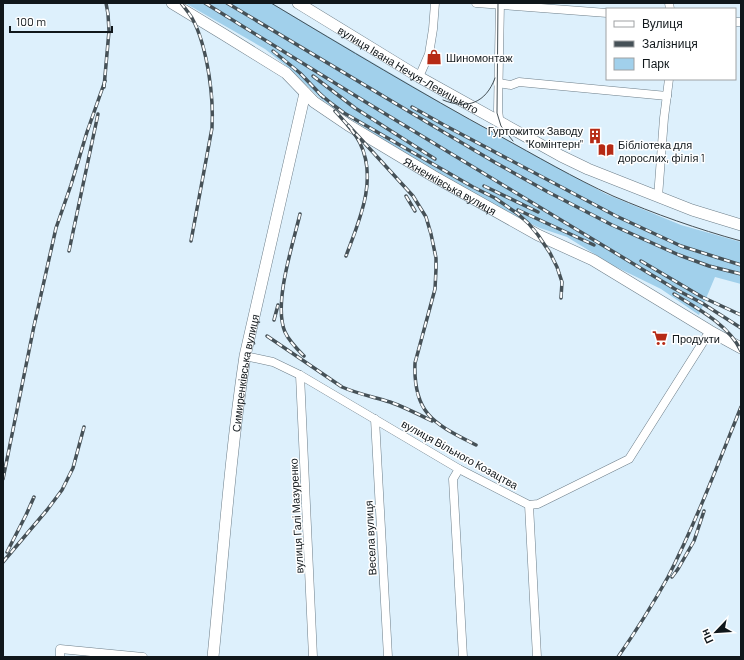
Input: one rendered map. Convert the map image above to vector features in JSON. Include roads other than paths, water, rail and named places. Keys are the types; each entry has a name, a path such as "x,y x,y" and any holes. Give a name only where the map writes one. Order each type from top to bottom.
{"main road":[{"name":"Яхненківська вулиця","path":"172,3 286,73 322,108 348,125 433,176 538,235 593,260 710,331 741,348"},
{"name":"вулиця Івана Нечуя-Левицького","path":"298,3 419,77 561,156 588,169 658,197 692,210 741,225"},
{"name":"Симиренківська вулиця","path":"213,657 231,474 245,356 305,93"}],"street":[{"path":"419,77 429,54 435,3"},
{"path":"476,3 606,12"},
{"path":"500,4 498,110 499,118 502,124"},
{"path":"658,197 664,118 669,80"},
{"path":"498,84 519,82 667,96"},
{"path":"537,657 529,505 538,504 630,459 710,331"},
{"name":"вулиця Вільного Козацтва","path":"245,356 273,362 300,375 459,469 529,505"},
{"name":"вулиця Галі Мазуренко","path":"300,375 313,657"},
{"name":"Весела вулиця","path":"375,419 388,657"},
{"path":"459,469 453,479 463,657"},
{"path":"60,653 142,657"}],"tram line":[{"path":"271,3 441,103 584,182 613,196 660,215 741,241"},
{"path":"498,3 497,113 501,126 513,141"},
{"path":"443,100 460,104 475,102 481,99 491,87 495,78"}],"railway":[{"path":"104,87 109,31 106,3"},
{"path":"181,3 192,18 201,39 205,53 212,95 212,128 191,241"},
{"path":"205,3 364,101 675,289 702,303 741,328"},
{"path":"227,3 496,163 548,192 612,225 679,255 709,266 741,274"},
{"path":"273,51 300,73 323,97"},
{"path":"313,76 355,108 435,159"},
{"path":"3,479 34,326 56,228 105,81"},
{"path":"320,94 344,113 473,187 495,198 518,214 529,224 550,253 562,282 561,298"},
{"path":"412,107 616,216 681,246 741,265"},
{"path":"335,111 358,139 365,157 367,171 365,200 346,256"},
{"path":"69,251 98,114"},
{"path":"348,125 413,196 426,217 436,258 436,269 435,289 415,363 415,381 418,395 429,416 438,424 476,445"},
{"path":"484,186 538,212"},
{"path":"406,196 415,211"},
{"path":"518,210 594,245"},
{"path":"300,214 285,274 281,306 285,332 291,342 304,356"},
{"path":"641,261 702,297 741,315"},
{"path":"674,294 702,311 721,325 736,342 741,351"},
{"path":"274,320 278,305"},
{"path":"267,336 342,387 390,402 432,421"},
{"path":"618,657 668,577 688,535 741,407"},
{"path":"3,562 62,490 73,468 84,427"},
{"path":"7,552 34,497"},
{"path":"672,577 694,541 704,511"}],"place":[{"name":"Шиномонтаж","path":"434,57"},
{"name":"Гуртожиток Заводу \"Комінтерн\"","path":"595,136"},
{"name":"Бiблiотека для дорослих, фiлiя 1","path":"606,150"},
{"name":"Продукти","path":"660,338"}]}
